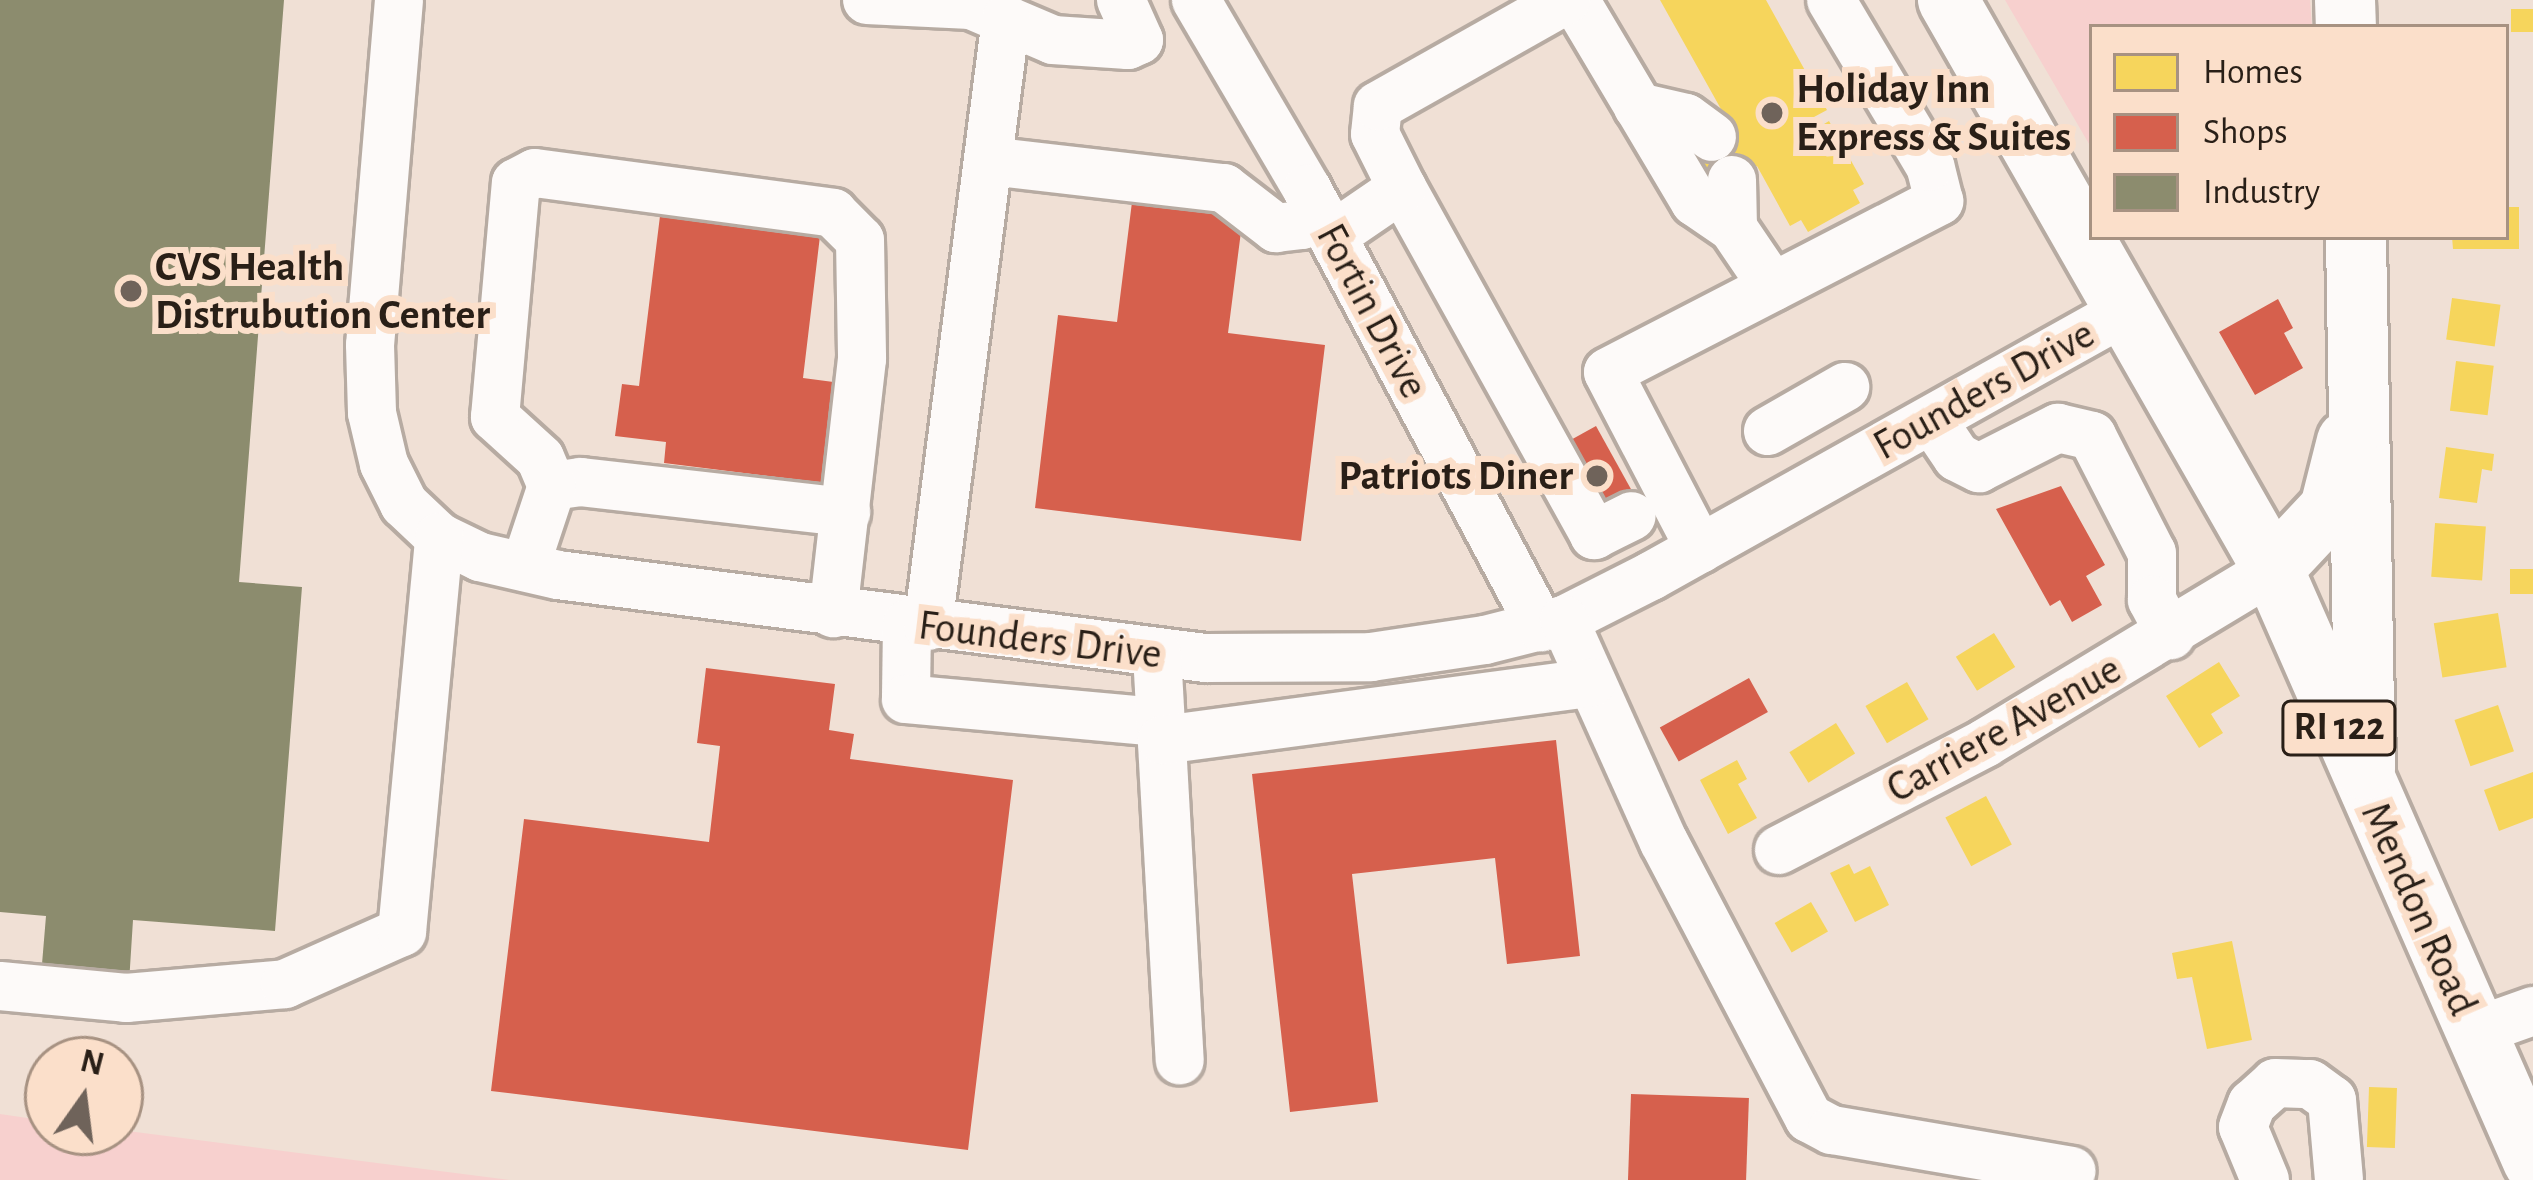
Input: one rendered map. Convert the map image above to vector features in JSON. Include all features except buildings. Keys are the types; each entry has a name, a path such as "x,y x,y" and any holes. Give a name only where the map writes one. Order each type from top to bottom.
{"main road":[{"name":"RI 122","path":"1948,0 2127,310 2261,587"},
{"path":"2356,240 2362,358 2364,784"},
{"path":"2261,587 2330,508 2362,358"},
{"path":"2261,587 2342,549 2364,521"},
{"name":"Mendon Road","path":"2261,587 2364,784 2533,1162"}],"street":[{"name":"Founders Drive","path":"399,0 369,386 384,464 404,504 439,537 524,567 832,614 1157,654 1371,657 1552,624 1700,549 2127,310"},
{"path":"895,1 971,5 1053,40 1128,45 1139,40 1121,0"},
{"name":"Fortin Drive","path":"1196,0 1552,624 1591,683 1809,1118 1832,1130 2072,1171"},
{"path":"1566,0 1378,106 1376,134 1594,535 1632,516"},
{"path":"1575,0 1695,202 1733,228 1773,287"},
{"path":"1700,549 1608,372 1939,201 1930,166 1831,0"},
{"path":"1006,19 906,699 1161,731 1591,683"},
{"path":"1638,107 1686,118 1722,159 1733,228"},
{"path":"988,161 1224,188 1276,228 1326,223 1402,188"},
{"path":"524,567 552,486 540,458 512,441 495,417 516,183 535,173 833,213 860,240 859,418 832,614"},
{"path":"1768,431 1845,387"},
{"path":"1931,420 1957,457 1979,468 2058,428 2092,436 2152,553 2152,600 2171,635"},
{"path":"552,486 581,482 846,512"},
{"path":"0,986 125,998 285,984 402,932 439,537"},
{"name":"Carriere Avenue","path":"1779,850 2261,587"},
{"path":"1157,654 1180,1060"},
{"path":"2474,1032 2533,1011"},
{"path":"2265,1180 2243,1126 2252,1104 2275,1083 2310,1084 2332,1100 2339,1180"}],"shaded area":[{"path":"2005,0 2310,0 2312,24 2089,24 2089,144"},
{"path":"0,1114 24,1118 24,1156 144,1156 144,1133 510,1180 0,1180"}],"place":[{"name":"Holiday Inn Express & Suites","path":"1772,113"},
{"name":"CVS Health Distrubution Center","path":"131,291"},
{"name":"Patriots Diner","path":"1597,476"}]}
